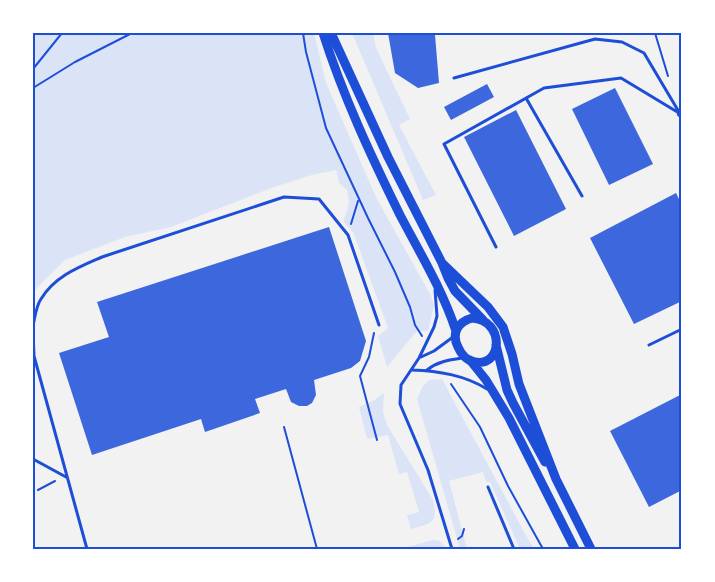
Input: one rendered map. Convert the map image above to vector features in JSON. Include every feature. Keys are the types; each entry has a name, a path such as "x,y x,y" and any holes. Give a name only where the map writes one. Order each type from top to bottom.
{"main road":[{"path":"323,33 342,87 372,157 444,299 458,348 494,393 509,418 575,549"},
{"path":"331,33 388,157 455,291 493,328 507,390 537,449 556,479"},
{"path":"442,263 488,307 503,327 519,384 556,479 591,549"},
{"path":"455,333 462,322 476,318 483,320"},
{"path":"468,359 476,362 486,360 493,354 496,345"}],"lane":[{"path":"454,78 596,39 622,42 644,53 681,114"},
{"path":"496,247 444,144 544,88 621,78 681,114"},
{"path":"526,98 582,196"},
{"path":"87,549 34,356 33,328 40,300 55,281 74,269 102,257 284,197 319,199 348,235 379,325"},
{"path":"434,276 437,316 431,335 401,385 400,404 428,470 452,549"},
{"path":"650,345 682,328"},
{"path":"419,358 434,351 455,333"},
{"path":"428,370 440,362 468,359"},
{"path":"412,370 428,370 463,377 494,393"},
{"path":"33,459 67,477"},
{"path":"488,487 514,549"}],"path":[{"path":"33,69 62,33"},
{"path":"33,88 75,62 132,33"},
{"path":"303,33 326,128 395,272 421,335"},
{"path":"655,33 671,83"},
{"path":"348,235 359,199"},
{"path":"376,440 360,376 369,357 373,336 379,325"},
{"path":"451,383 480,427 508,486 543,549"},
{"path":"284,428 318,549"},
{"path":"38,490 67,477"}],"shaded area":[{"path":"33,33 314,33 326,83 377,199 431,296 434,306 428,331 417,331 387,367 378,336 388,328 353,232 343,221 349,201 347,190 339,183 336,170 274,187 171,227 125,237 65,260 33,292"},
{"path":"352,33 373,33 376,48 410,119 399,125 436,195 423,200"},
{"path":"442,379 534,549 520,549 490,482 486,482 483,472 449,481 467,549 460,549 417,399 423,386 429,380"},
{"path":"384,393 383,412 387,425 433,500 435,514 432,521 411,529 407,515 419,512 407,472 399,474 388,435 367,439 359,407"},
{"path":"433,540 441,542 445,549 400,549"}],"building":[{"path":"388,33 432,33 435,35 439,83 418,88 395,73"},
{"path":"487,84 494,97 451,120 444,107"},
{"path":"615,88 653,164 609,185 572,109"},
{"path":"516,110 566,209 514,236 464,137"},
{"path":"676,193 682,205 682,301 634,324 590,238"},
{"path":"329,227 366,341 360,361 351,368 314,380 316,395 312,403 307,406 299,406 291,402 286,389 255,399 260,413 205,432 201,419 92,455 59,353 109,337 97,302"},
{"path":"682,394 682,490 649,507 610,431"}]}
